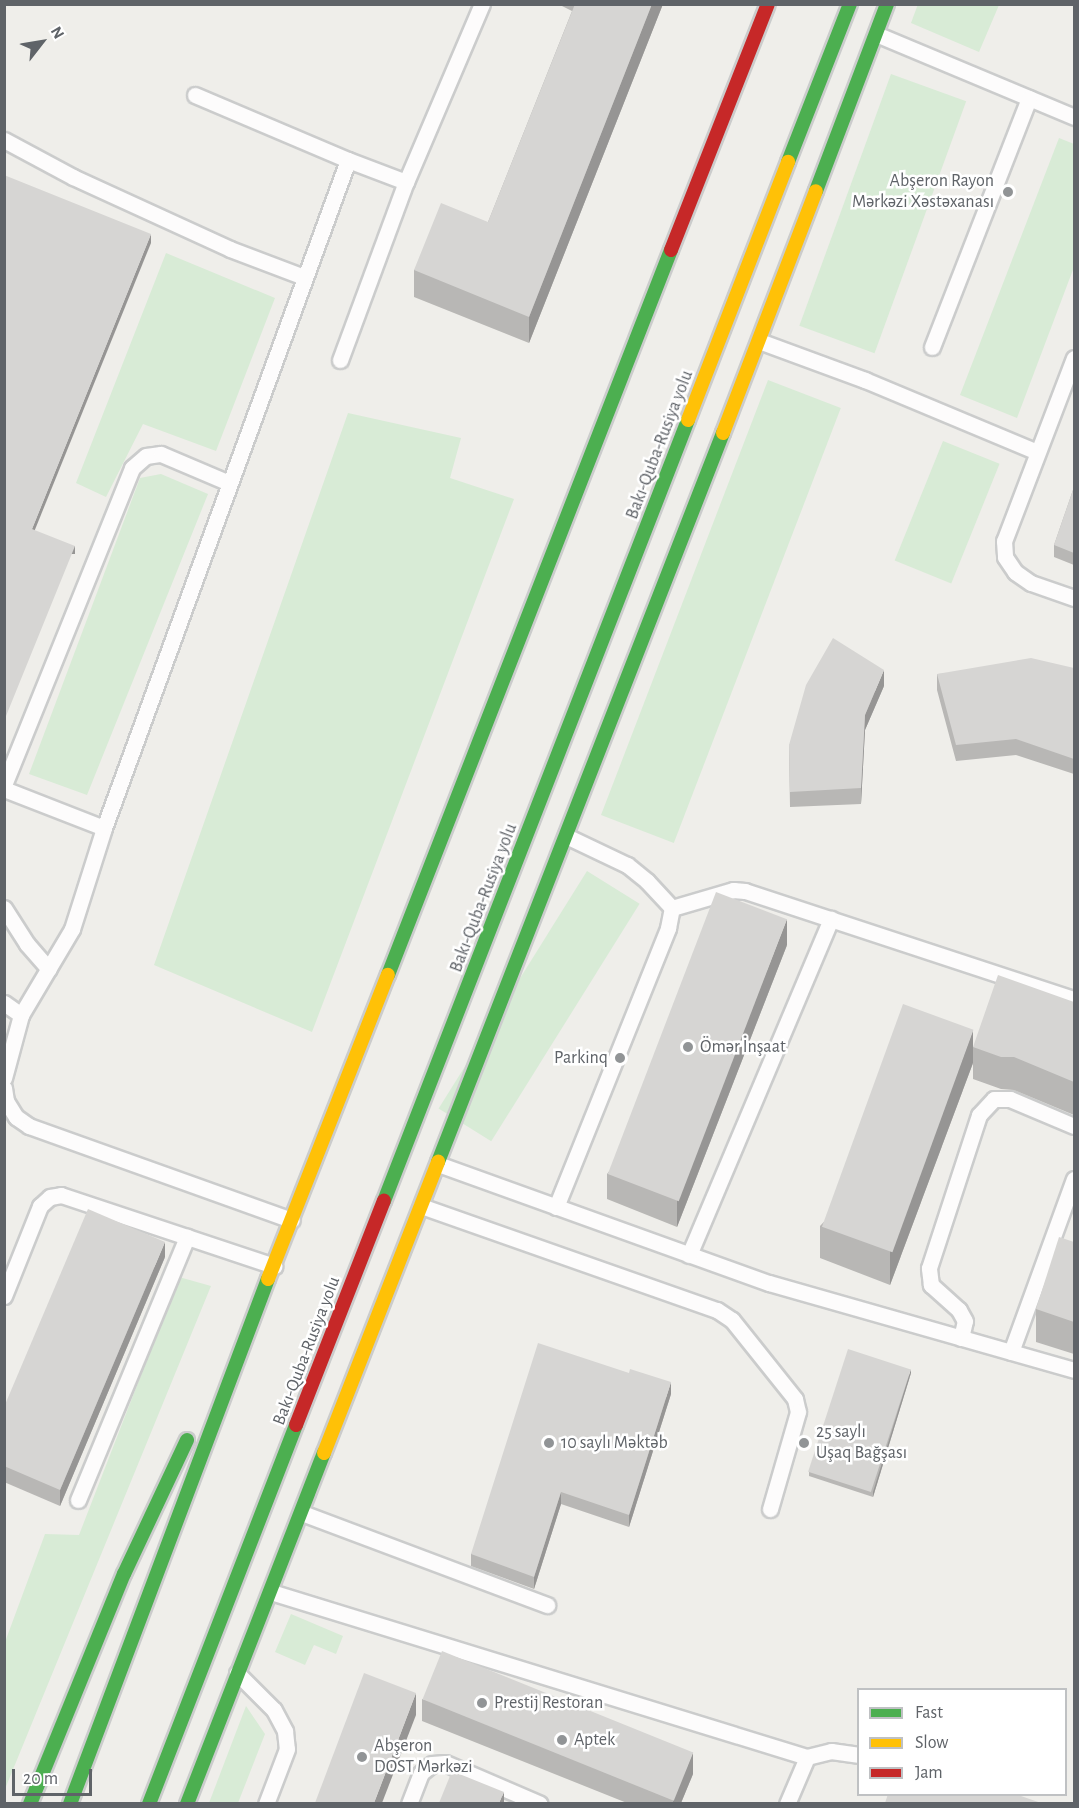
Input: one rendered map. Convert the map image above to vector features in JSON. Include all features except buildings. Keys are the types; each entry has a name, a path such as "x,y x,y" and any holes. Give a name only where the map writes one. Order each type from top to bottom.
{"highway":[{"path":"70,1803 259,1303 768,4"},
{"name":"Bakı-Quba-Rusiya yolu","path":"149,1803 850,4"},
{"path":"187,1803 759,341 887,4"},
{"path":"204,1407 259,1303"},
{"path":"30,1803 129,1563 194,1428"}],"lane":[{"path":"339,360 406,182 482,4"},
{"path":"876,33 1074,117"},
{"path":"195,95 406,182"},
{"path":"932,347 1029,98"},
{"path":"4,140 74,177 230,249 304,277"},
{"path":"4,1078 21,1015 72,929 105,828 348,160"},
{"path":"759,341 866,380 1036,452"},
{"path":"1074,358 1036,452 1004,541 1005,558 1015,572 1032,583 1074,598"},
{"path":"105,828 4,787 132,468 147,456 161,454 229,483"},
{"path":"566,836 627,865 647,881 672,908"},
{"path":"672,908 734,890 745,891 1074,999"},
{"path":"4,908 27,944 48,969"},
{"path":"556,1207 668,928 672,908"},
{"path":"689,1255 831,919"},
{"path":"4,1003 21,1015"},
{"path":"4,1088 6,1101 16,1118 29,1126 292,1220"},
{"path":"962,1338 965,1321 959,1310 931,1286 929,1268 979,1115 994,1099 1010,1099 1074,1126"},
{"path":"438,1164 769,1283 1074,1370"},
{"path":"1011,1352 1074,1179"},
{"path":"4,1296 40,1206 50,1197 61,1195 274,1266"},
{"path":"421,1206 717,1311 732,1320 795,1399 798,1412 770,1509"},
{"path":"78,1500 187,1237"},
{"path":"302,1513 547,1605"},
{"path":"271,1592 807,1757 831,1751 857,1755"},
{"path":"237,1673 274,1710 285,1731 287,1749 266,1803"},
{"path":"787,1803 807,1757"},
{"path":"409,1803 422,1773 432,1764 445,1763 540,1803"}],"green space":[{"path":"918,4 999,5 979,52 911,23"},
{"path":"891,74 966,101 875,353 799,326"},
{"path":"1059,138 1074,144 1074,267 1017,418 960,395"},
{"path":"166,253 275,298 216,451 143,424 106,497 76,483"},
{"path":"768,380 841,408 674,843 601,815"},
{"path":"348,413 461,438 450,478 514,499 312,1032 154,965"},
{"path":"943,441 1000,464 951,583 895,561"},
{"path":"161,474 208,494 87,795 29,774 140,478"},
{"path":"587,871 640,904 491,1141 439,1108"},
{"path":"179,1277 211,1286 5,1789 5,1642 45,1534 79,1535"},
{"path":"291,1614 343,1636 336,1654 314,1645 305,1665 275,1652"},
{"path":"246,1706 265,1734 238,1803 209,1803"}],"traffic: fast":[{"path":"788,162 850,4"},
{"path":"816,191 887,4"},
{"path":"388,975 671,250"},
{"path":"384,1201 688,420"},
{"path":"438,1162 723,433"},
{"path":"70,1804 268,1279"},
{"path":"149,1804 296,1425"},
{"path":"30,1804 124,1574 187,1440"},
{"path":"187,1804 324,1453"}],"traffic: slow":[{"path":"688,420 788,162"},
{"path":"723,433 816,191"},
{"path":"268,1279 388,975"},
{"path":"324,1453 438,1162"}],"traffic: jam":[{"path":"671,250 768,4"},
{"path":"296,1425 384,1201"}],"place":[{"name":"Abşeron Rayon Mərkəzi Xəstəxanası","path":"1008,192"},
{"name":"Ömər İnşaat","path":"688,1047"},
{"name":"Parkinq","path":"620,1058"},
{"name":"10 saylı Məktəb","path":"549,1443"},
{"name":"25 saylı Uşaq Bağşası","path":"804,1443"},
{"name":"Prestij Restoran","path":"482,1703"},
{"name":"Aptek","path":"562,1740"},
{"name":"Abşeron DOST Mərkəzi","path":"362,1757"}]}
